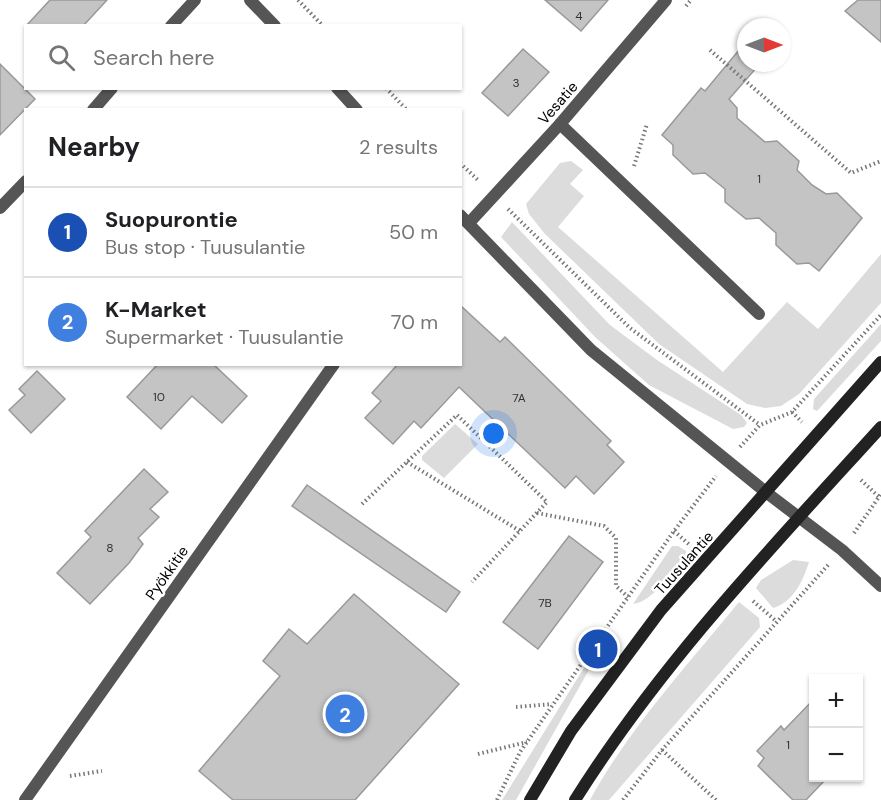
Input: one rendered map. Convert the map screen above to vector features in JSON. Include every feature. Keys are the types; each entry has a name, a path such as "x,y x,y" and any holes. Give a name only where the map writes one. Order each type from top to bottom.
{"main road":[{"name":"Tuusulantie","path":"530,800 571,731 661,610 881,362"},
{"path":"575,800 605,752 692,637 881,427"}],"street":[{"path":"173,24 195,0"},
{"path":"250,0 273,24"},
{"name":"Vesatie","path":"465,219 495,197 666,0"},
{"path":"95,108 110,90"},
{"path":"339,90 355,108"},
{"path":"560,124 759,314"},
{"path":"0,208 24,183"},
{"path":"465,219 591,350 767,493 842,550 881,586"},
{"name":"Pyökkitie","path":"25,800 333,366"}],"path":[{"path":"298,0 322,24"},
{"path":"710,50 851,173 881,161"},
{"path":"388,90 405,108"},
{"path":"627,188 647,124"},
{"path":"462,165 630,328 760,425"},
{"path":"497,800 527,742 628,597 728,460 760,425 792,412 881,315"},
{"path":"362,504 457,415 547,502 472,582"},
{"path":"407,462 520,531"},
{"path":"623,800 662,750 842,550 881,494"},
{"path":"536,513 604,526 616,538 616,586 628,597"},
{"path":"516,707 553,704"},
{"path":"478,754 527,742"},
{"path":"662,750 716,800"},
{"path":"70,776 102,771"}],"shaded area":[{"path":"571,161 583,170 570,184 584,196 558,227 723,372 787,302 818,329 881,254 881,303 799,394 781,406 765,408 747,404 659,344 545,234 529,214 526,204 560,163"},
{"path":"512,222 610,325 657,360 741,415 747,423 744,427 733,429 649,385 595,337 501,237"},
{"path":"881,324 881,341 817,411 813,409 814,399"},
{"path":"455,424 478,444 444,478 422,460 422,456"},
{"path":"672,546 678,546 686,551 686,556 655,592 648,598 633,604"},
{"path":"793,560 809,562 801,583 787,601 773,608 756,588 761,580"},
{"path":"739,602 759,618 760,627 609,800 590,800 641,722"},
{"path":"587,663 590,668 516,800 502,800"}],"building":[{"path":"50,0 107,0 85,24 28,24"},
{"path":"545,0 608,0 581,31"},
{"path":"858,0 881,0 881,42 845,11"},
{"path":"523,49 549,72 508,116 482,93"},
{"path":"737,52 737,72 753,72 729,99 737,108 737,118 765,142 777,141 799,161 797,170 812,185 826,194 837,193 862,218 819,271 809,263 797,264 776,245 776,233 759,218 746,219 725,202 725,189 705,173 693,174 673,155 673,145 662,135 701,88 705,91"},
{"path":"0,64 35,99 0,135"},
{"path":"462,307 500,342 505,337 611,441 607,445 624,462 594,494 576,476 565,488 459,387 421,428 414,421 393,444 365,418 381,401 372,393 396,366 462,366"},
{"path":"156,366 215,366 247,396 222,423 192,396 161,429 127,397"},
{"path":"37,371 65,399 31,433 9,410 25,395 19,389"},
{"path":"144,469 168,492 150,509 159,517 138,538 143,544 129,563 90,604 57,573 91,537 85,531"},
{"path":"307,485 460,592 446,612 292,506"},
{"path":"569,536 603,562 538,649 503,622"},
{"path":"354,594 459,684 355,800 233,800 199,771 280,676 263,661 289,629 307,644"},
{"path":"809,704 809,782 823,782 806,800 793,800 758,766 764,758 757,751 781,726 784,730"}],"place":[{"name":"Suopurontie","path":"598,649"},
{"name":"K-Market","path":"345,714"}]}
